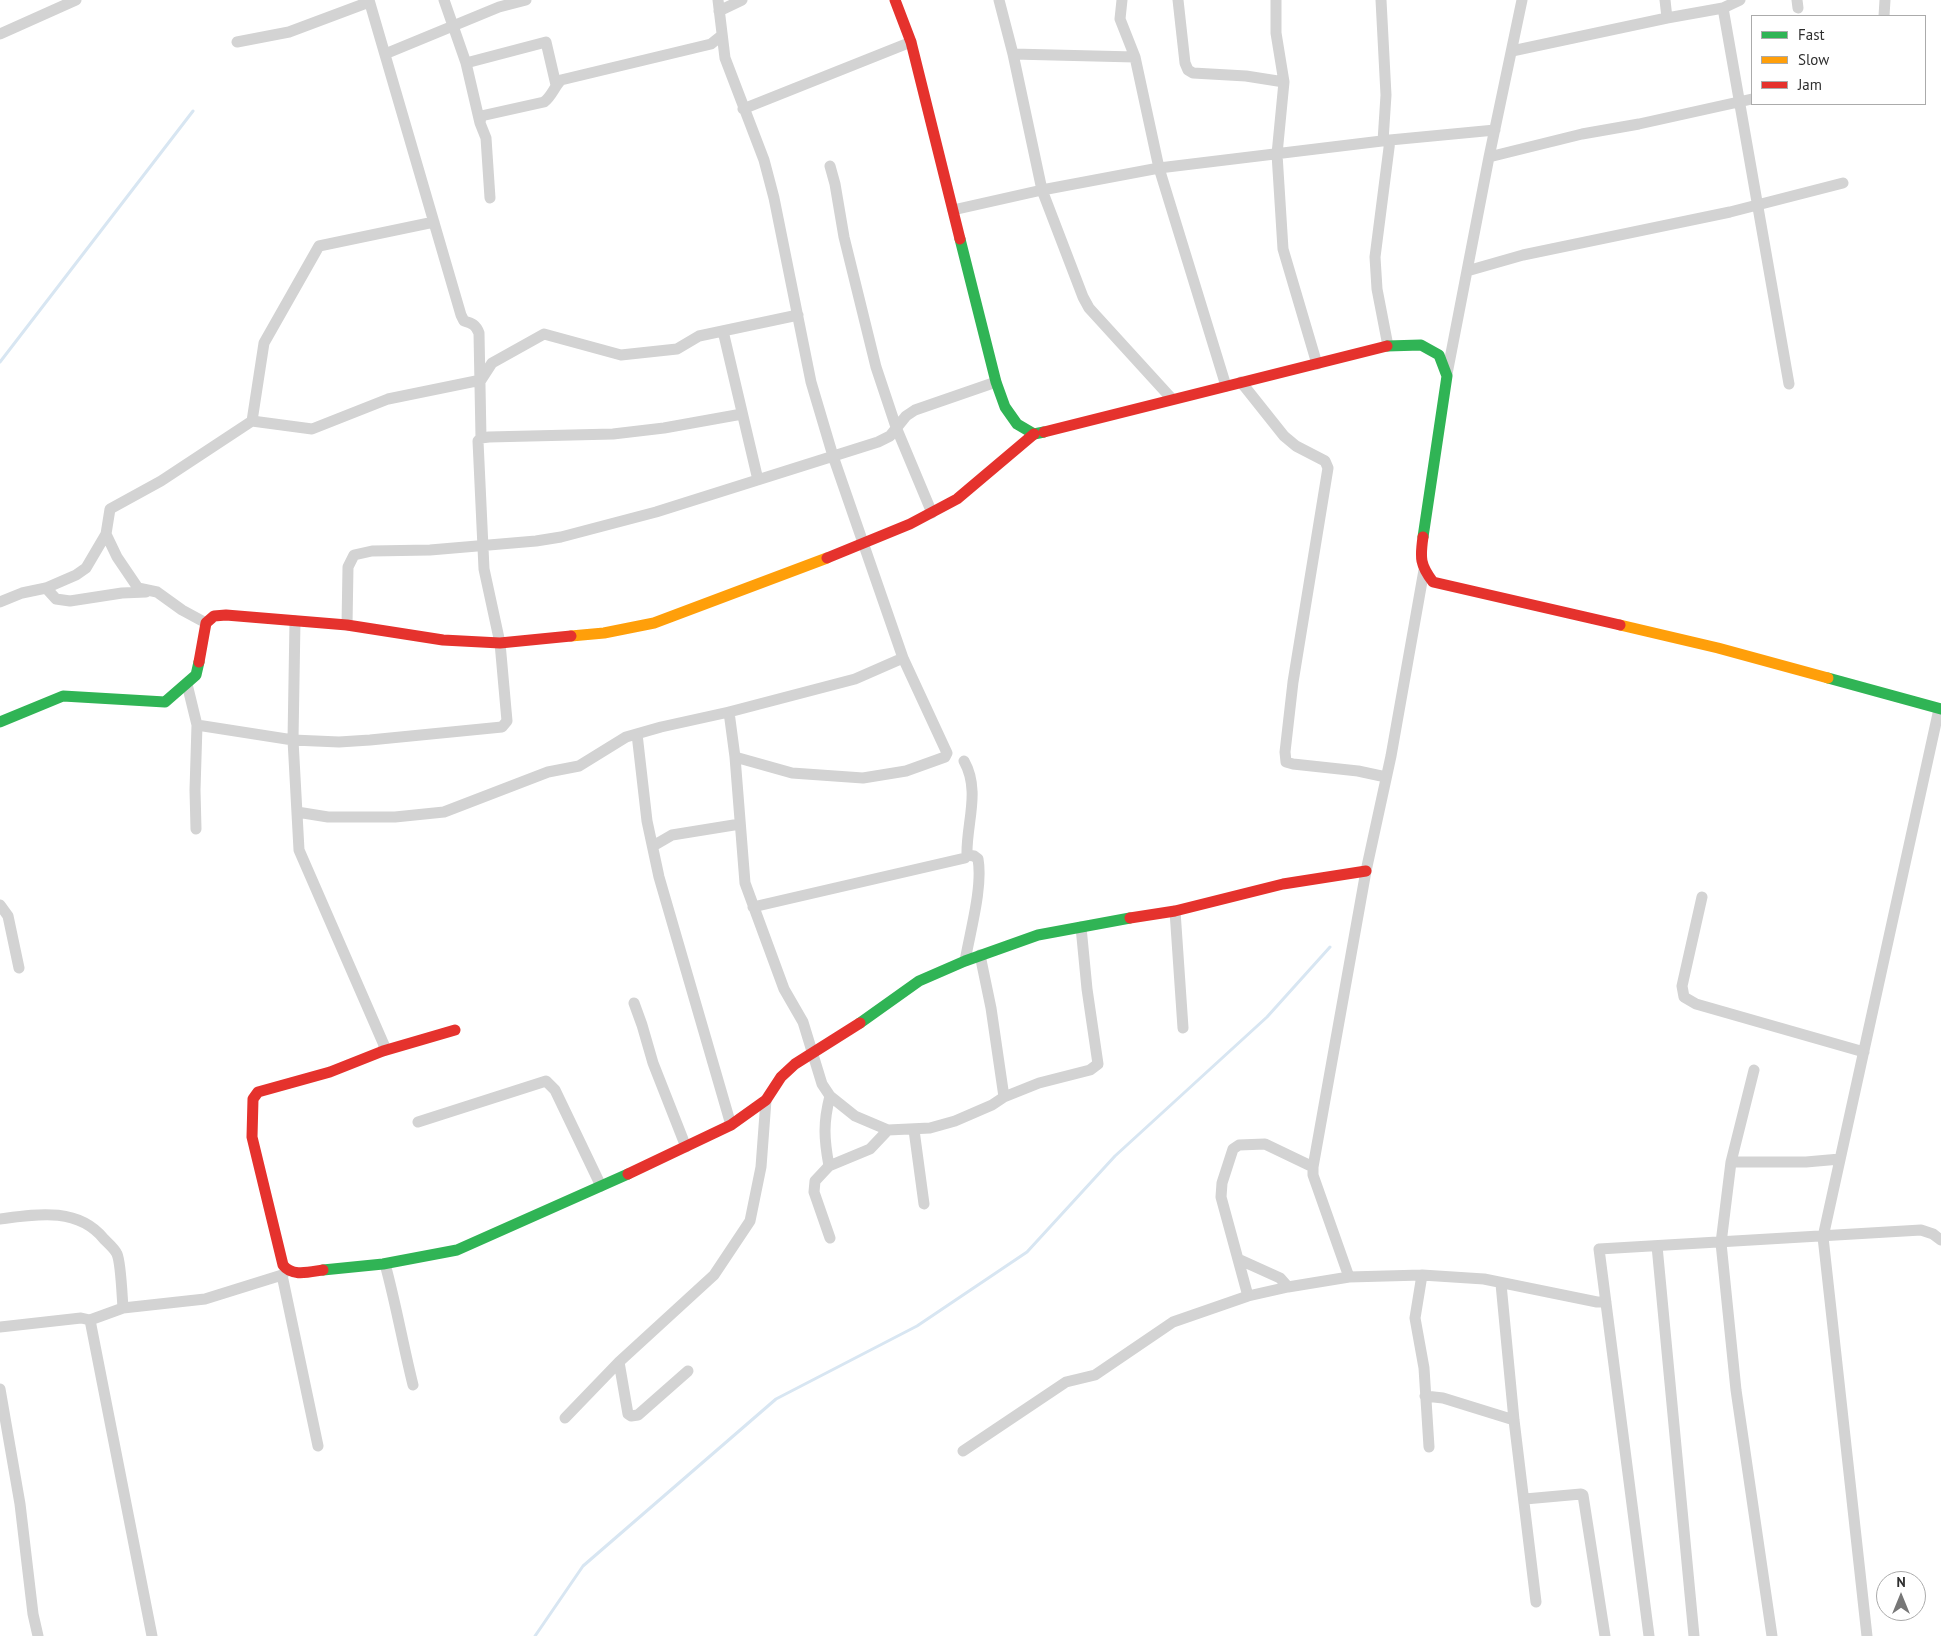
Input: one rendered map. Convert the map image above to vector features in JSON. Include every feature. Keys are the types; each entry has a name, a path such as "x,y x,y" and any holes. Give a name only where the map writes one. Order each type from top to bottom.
{"street":[{"path":"0,34 76,0"},
{"path":"444,0 466,63 480,124 486,138 490,198"},
{"path":"385,54 499,7 526,0"},
{"path":"735,756 792,773 863,778 906,770 945,757 947,753 903,658 865,543 833,456 811,382 774,198 764,160 725,58 719,6 742,0"},
{"path":"895,0 911,42 996,382 1007,414 1018,427 1034,434"},
{"path":"999,0 1013,54 1042,190 1083,297 1090,308 1172,399"},
{"path":"1122,0 1120,19 1135,57 1159,168 1226,386"},
{"path":"1178,0 1188,70 1193,73 1246,76 1284,82"},
{"path":"1276,0 1276,33 1284,82 1277,154 1283,249 1316,364"},
{"path":"1382,0 1387,141 1375,257 1377,288 1388,346"},
{"path":"1522,0 1489,157 1447,376 1420,557 1424,570 1434,582 1718,648 1940,709 1823,1237 1867,1636"},
{"path":"1665,0 1667,18"},
{"path":"1512,51 1723,8 1740,0"},
{"path":"1884,15 1885,0"},
{"path":"197,725 293,740 339,742 502,727 507,722 500,644 484,569 478,441 481,438 479,333 473,324 464,321 461,315 369,1 289,32 237,42"},
{"path":"1723,8 1789,384"},
{"path":"480,124 481,116 544,102 550,97 561,80 711,44 722,36"},
{"path":"466,63 546,42 556,85"},
{"path":"743,109 911,42"},
{"path":"711,44 725,58"},
{"path":"1013,54 1135,57"},
{"path":"1489,157 1582,134 1639,124 1751,99"},
{"path":"954,210 1042,190 1159,168 1495,130"},
{"path":"830,166 844,237 876,367 896,427 932,513"},
{"path":"1467,271 1523,255 1759,205 1843,183"},
{"path":"252,421 264,343 319,246 434,222"},
{"path":"0,602 22,593 46,588 76,575 86,568 106,534 110,509 161,481 252,421 312,429 388,399 481,380 492,362 544,334 621,355 677,349 699,336 798,315"},
{"path":"723,331 758,480"},
{"path":"0,722 63,696 165,702 196,675 206,624 214,616 226,615 347,625 443,640 500,644 604,633 654,623 794,572 932,513 957,499 1034,434 1388,346 1421,345 1439,355 1447,376"},
{"path":"347,625 348,566 354,555 372,551 391,552 561,537 656,512 878,442 890,436 906,416 915,410 996,382"},
{"path":"1241,382 1284,436 1296,446 1325,461 1328,468 1293,682 1285,752 1286,762 1358,770 1386,778"},
{"path":"481,438 613,434 664,428 742,414"},
{"path":"106,534 117,557 138,588 157,592 206,624"},
{"path":"1349,1277 1313,1174 1313,1167 1366,871 1386,778 1424,570"},
{"path":"46,588 56,598 70,601 122,593 157,592"},
{"path":"295,621 293,740 299,850 384,1045 383,1051"},
{"path":"297,812 328,817 395,817 444,812 548,772 579,766 626,737 855,679 903,658"},
{"path":"187,684 197,725 196,829"},
{"path":"729,712 735,756 745,883 784,989 803,1022 822,1084 830,1096 855,1116 888,1130 904,1128 914,1130 955,1121 992,1105 1004,1097 1039,1083 1090,1070 1098,1064 1087,989 1081,927"},
{"path":"637,734 647,821 659,877 730,1126"},
{"path":"964,761 968,768 971,783 973,810 967,856"},
{"path":"653,846 672,835 740,824"},
{"path":"753,907 834,887 910,872 967,856 974,856 978,858 979,864 978,885 965,960"},
{"path":"0,1327 81,1318 90,1320 123,1308 205,1299 284,1272 299,1273 385,1264 457,1250 730,1126 766,1100 781,1077 795,1064 860,1023 919,980 965,960 1038,935 1175,911 1283,884 1366,871"},
{"path":"1702,897 1682,986 1684,997 1696,1004 1864,1052"},
{"path":"0,905 8,916 19,968"},
{"path":"1175,911 1183,1028"},
{"path":"980,955 991,1008 1004,1097"},
{"path":"634,1003 652,1063 686,1147"},
{"path":"318,1446 283,1265 252,1137 253,1099 258,1092 330,1072 383,1051 455,1030"},
{"path":"1754,1070 1731,1162 1721,1243 1736,1390 1772,1636"},
{"path":"418,1122 546,1081 555,1090 601,1186"},
{"path":"829,1166 824,1141 824,1117 830,1096"},
{"path":"565,1418 619,1362 714,1275 750,1220 761,1167 766,1100"},
{"path":"830,1238 814,1192 815,1181 829,1166 870,1150 888,1130"},
{"path":"914,1130 924,1204"},
{"path":"1248,1296 1222,1197 1222,1183 1233,1149 1239,1145 1265,1144 1313,1167"},
{"path":"1731,1162 1806,1162 1840,1159"},
{"path":"0,1219 29,1215 59,1215 75,1218 96,1228 117,1254 123,1308"},
{"path":"1649,1636 1599,1249 1921,1230 1934,1234 1941,1240"},
{"path":"1656,1246 1694,1636"},
{"path":"1238,1259 1280,1278 1288,1287"},
{"path":"385,1264 413,1386"},
{"path":"1422,1275 1415,1318 1424,1368 1428,1447"},
{"path":"962,1451 1066,1382 1095,1375 1173,1322 1248,1296 1349,1277 1422,1275 1484,1279 1501,1284 1597,1302 1606,1302"},
{"path":"1501,1284 1514,1420 1536,1602"},
{"path":"90,1320 152,1636"},
{"path":"619,1362 628,1414 631,1416 638,1415 688,1370"},
{"path":"0,1389 20,1504 33,1614 38,1636"},
{"path":"1425,1396 1443,1398 1514,1420"},
{"path":"1524,1499 1584,1495 1605,1636"}],"waterway":[{"path":"0,362 193,111"},
{"path":"535,1636 583,1566 776,1399 917,1326 1027,1252 1115,1156 1267,1017 1330,947"}],"traffic: fast":[{"path":"960,239 996,382 1005,407 1017,424 1034,434 1044,432"},
{"path":"1387,346 1421,345 1439,355 1447,376 1423,537"},
{"path":"0,722 63,696 165,702 196,675 199,662"},
{"path":"1828,678 1941,709"},
{"path":"860,1023 919,981 965,961 1038,935 1130,918"},
{"path":"323,1270 383,1264 457,1250 628,1174"}],"traffic: slow":[{"path":"571,636 604,633 654,623 827,558"},
{"path":"1620,625 1718,648 1828,678"}],"traffic: jam":[{"path":"895,0 911,42 960,239"},
{"path":"1044,432 1387,346"},
{"path":"827,558 910,524 957,499 1034,434"},
{"path":"1423,537 1421,550 1423,566 1433,582 1620,625"},
{"path":"199,662 206,623 214,616 226,615 347,625 443,640 500,643 571,636"},
{"path":"1130,918 1175,911 1283,884 1366,871"},
{"path":"628,1174 731,1125 766,1100 781,1077 795,1064 860,1023"},
{"path":"323,1270 296,1272 287,1269 283,1265 252,1137 253,1099 258,1092 330,1072 383,1051 455,1030"}]}
